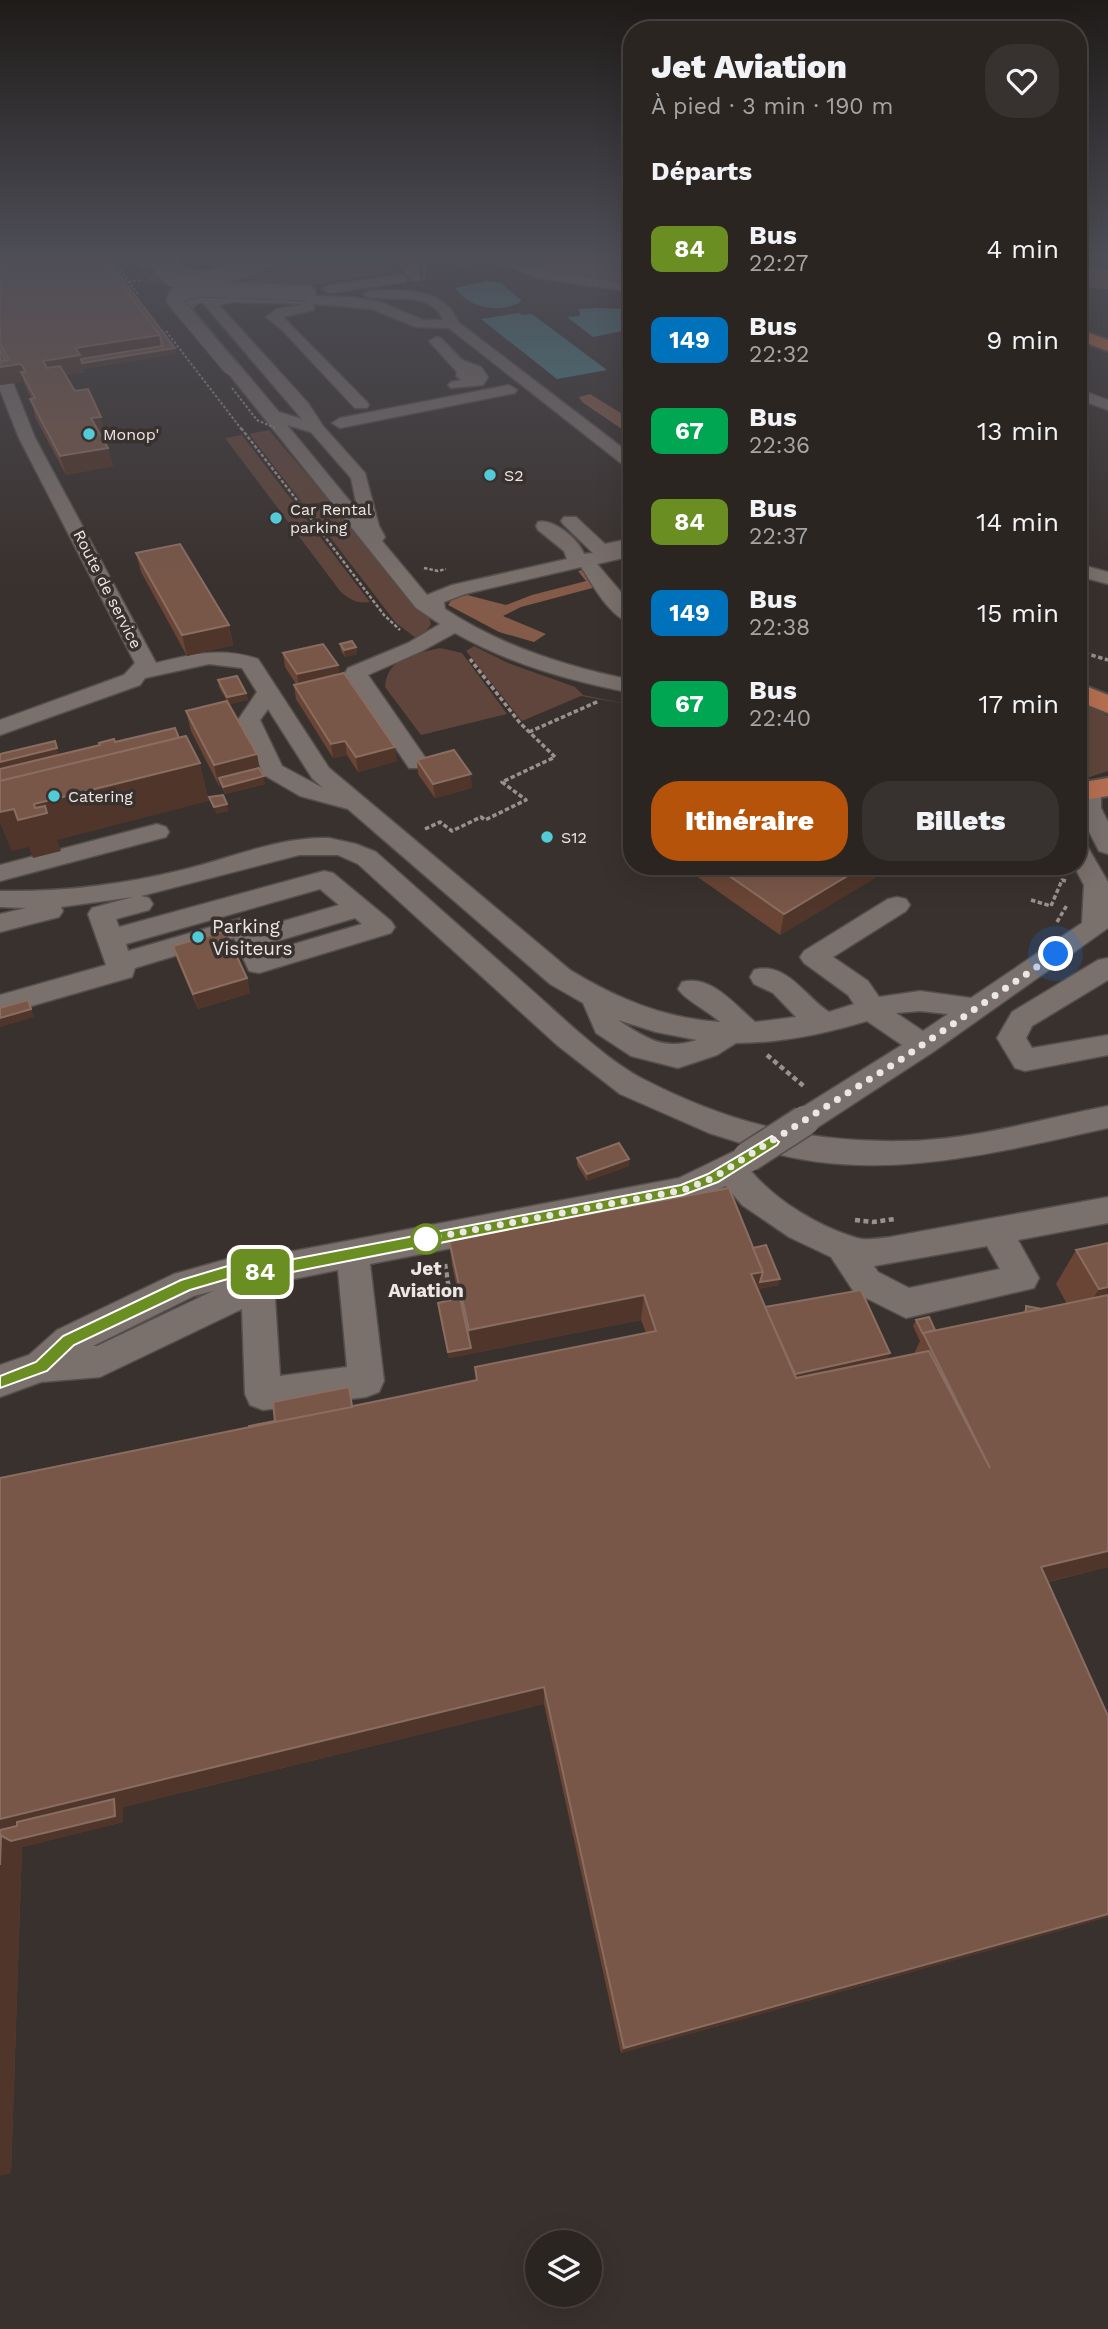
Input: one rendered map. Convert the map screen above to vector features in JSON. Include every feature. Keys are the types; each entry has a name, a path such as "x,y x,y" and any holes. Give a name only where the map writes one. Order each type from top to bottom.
{"main road":[{"path":"1087,695 1108,705"}],"street":[{"path":"228,365 415,596 435,613 454,625 519,654 567,671 623,685"},
{"path":"231,365 273,415 317,429"},
{"path":"265,365 359,477 370,526 388,561"},
{"path":"322,365 361,405"},
{"path":"449,396 478,382 480,377 477,370 466,372 458,365"},
{"path":"340,421 449,396 509,390 478,365"},
{"path":"505,365 623,456"},
{"name":"Route de service","path":"0,370 27,438 146,664 140,673 107,690 0,728"},
{"path":"1087,397 1108,405"},
{"path":"550,421 623,469"},
{"path":"623,552 586,558 573,549 557,523 586,558 613,598 623,608"},
{"path":"415,596 459,589 623,547"},
{"path":"1087,570 1108,576"},
{"path":"1087,582 1108,588"},
{"path":"1087,587 1108,588"},
{"path":"435,613 434,599 459,589"},
{"path":"417,763 351,665 415,647 454,625"},
{"path":"140,673 198,660 230,658 250,664 320,773 559,977 596,1001 606,1026 642,1049 678,1057 707,1048 737,1029 825,1023 900,1002 938,1002 976,1009"},
{"path":"268,694 249,720 272,770 312,809 342,847"},
{"path":"1091,790 1089,808 1108,846"},
{"path":"312,809 332,800 355,804"},
{"path":"0,873 158,832"},
{"path":"0,923 288,849 311,845 342,847 367,858 568,1038 631,1086 720,1125 778,1143 850,1152 906,1153 967,1147 1108,1117"},
{"path":"0,1381 41,1366 69,1340 186,1284 231,1272 257,1272 683,1190 739,1163 923,1045 1102,918 1097,885 1087,867"},
{"path":"0,1005 122,970 101,914 187,892 202,873"},
{"path":"324,879 382,927 259,964 242,927 115,951 324,879"},
{"path":"0,899 62,900 139,889"},
{"path":"897,905 814,957 858,988 873,1011 923,1045"},
{"path":"1108,967 1022,1019 1011,1038 1025,1060 1108,1045"},
{"path":"764,977 775,980 794,994 796,1002 825,1023"},
{"path":"692,989 705,993 730,1012 737,1029"},
{"path":"739,1163 763,1204 801,1227 847,1233"},
{"path":"847,1233 856,1253 890,1251 1108,1210"},
{"path":"847,1233 866,1282 906,1303 1022,1278 996,1231"},
{"path":"257,1272 263,1394 366,1381 356,1274 351,1253"}],"path":[{"path":"416,566 438,571 447,569"},
{"path":"1087,654 1108,660"},
{"path":"529,732 604,699"},
{"path":"440,822 452,831 481,817 485,820 526,800 502,782 555,757 517,718"},
{"path":"847,1233 873,1222 899,1218"}],"shaded area":[{"path":"590,394 623,414 623,430 582,402 579,397"},
{"path":"269,430 329,500 327,502 304,505 249,434"},
{"path":"242,435 370,602 354,601 340,591 225,438"},
{"path":"333,504 410,598 429,617 431,624 416,638 396,623 310,511"},
{"path":"587,569 600,586 521,607 503,616 546,634 534,642 499,632 448,605 452,599 467,595 506,605 532,595 586,581 578,571"},
{"path":"474,646 508,663 575,687 583,695 623,703 581,696 522,721 466,651"},
{"path":"440,648 462,653 507,714 421,735 385,687 387,677 391,669 404,658"},
{"path":"1087,704 1108,716 1108,771 1087,778"}],"water":[{"path":"539,365 600,365 607,370 557,379"}],"building":[{"path":"21,365 45,365 47,368 60,366 75,391 88,389 101,417 91,418 108,448 60,456 30,399 35,398 21,372 26,372"},
{"path":"180,544 229,625 182,635 136,553"},
{"path":"352,641 356,647 344,650 340,644"},
{"path":"323,644 338,665 297,674 283,653"},
{"path":"344,673 395,747 356,757 345,741 331,744 294,685"},
{"path":"237,676 246,693 227,697 218,680"},
{"path":"227,701 257,754 214,765 186,711"},
{"path":"175,728 179,738 0,781 0,769 100,745 99,743 114,739 115,742"},
{"name":"Catering","path":"186,736 200,763 34,804 35,808 45,806 47,813 18,820 14,809 0,812 0,781"},
{"path":"55,741 57,748 0,762 0,754"},
{"path":"454,750 471,774 433,784 417,760"},
{"path":"259,768 264,776 223,787 219,778"},
{"path":"223,795 227,804 214,807 209,797"},
{"path":"728,875 849,875 784,914"},
{"path":"225,931 247,978 193,994 173,946"},
{"path":"28,1000 31,1009 0,1018 0,1008"},
{"path":"619,1143 629,1159 587,1174 577,1158"},
{"path":"729,1188 763,1272 751,1274 796,1378 929,1351 990,1468 923,1333 1108,1295 1108,1551 1041,1567 1108,1716 1108,1914 624,2048 544,1687 0,1819 0,1478 477,1380 475,1367 656,1331 644,1295 469,1330 449,1240"},
{"path":"1108,1243 1108,1287 1099,1289 1076,1250"},
{"path":"766,1245 780,1279 760,1282 763,1272 753,1248"},
{"path":"861,1290 890,1353 795,1374 765,1307"},
{"path":"460,1298 471,1348 448,1352 438,1303"},
{"path":"1026,1306 1042,1309 1026,1312"},
{"path":"929,1317 935,1330 923,1334 916,1320"},
{"path":"349,1387 352,1407 275,1422 273,1402"},
{"path":"114,1799 115,1816 11,1841 0,1835 0,1830 17,1826 17,1822"}],"bus line":[{"name":"84","path":"0,1381 41,1366 69,1340 186,1284 231,1272 257,1272 683,1190 713,1178 772,1142"}],"place":[{"name":"Monop'","path":"89,434"},
{"name":"S2","path":"490,475"},
{"name":"Car Rental parking","path":"276,518"},
{"name":"Catering","path":"54,796"},
{"name":"S12","path":"547,837"},
{"name":"Parking Visiteurs","path":"198,937"},
{"name":"Jet Aviation","path":"426,1239"}],"route":[{"path":"426,1239 683,1190 713,1178 900,1060 1056,954"}]}
